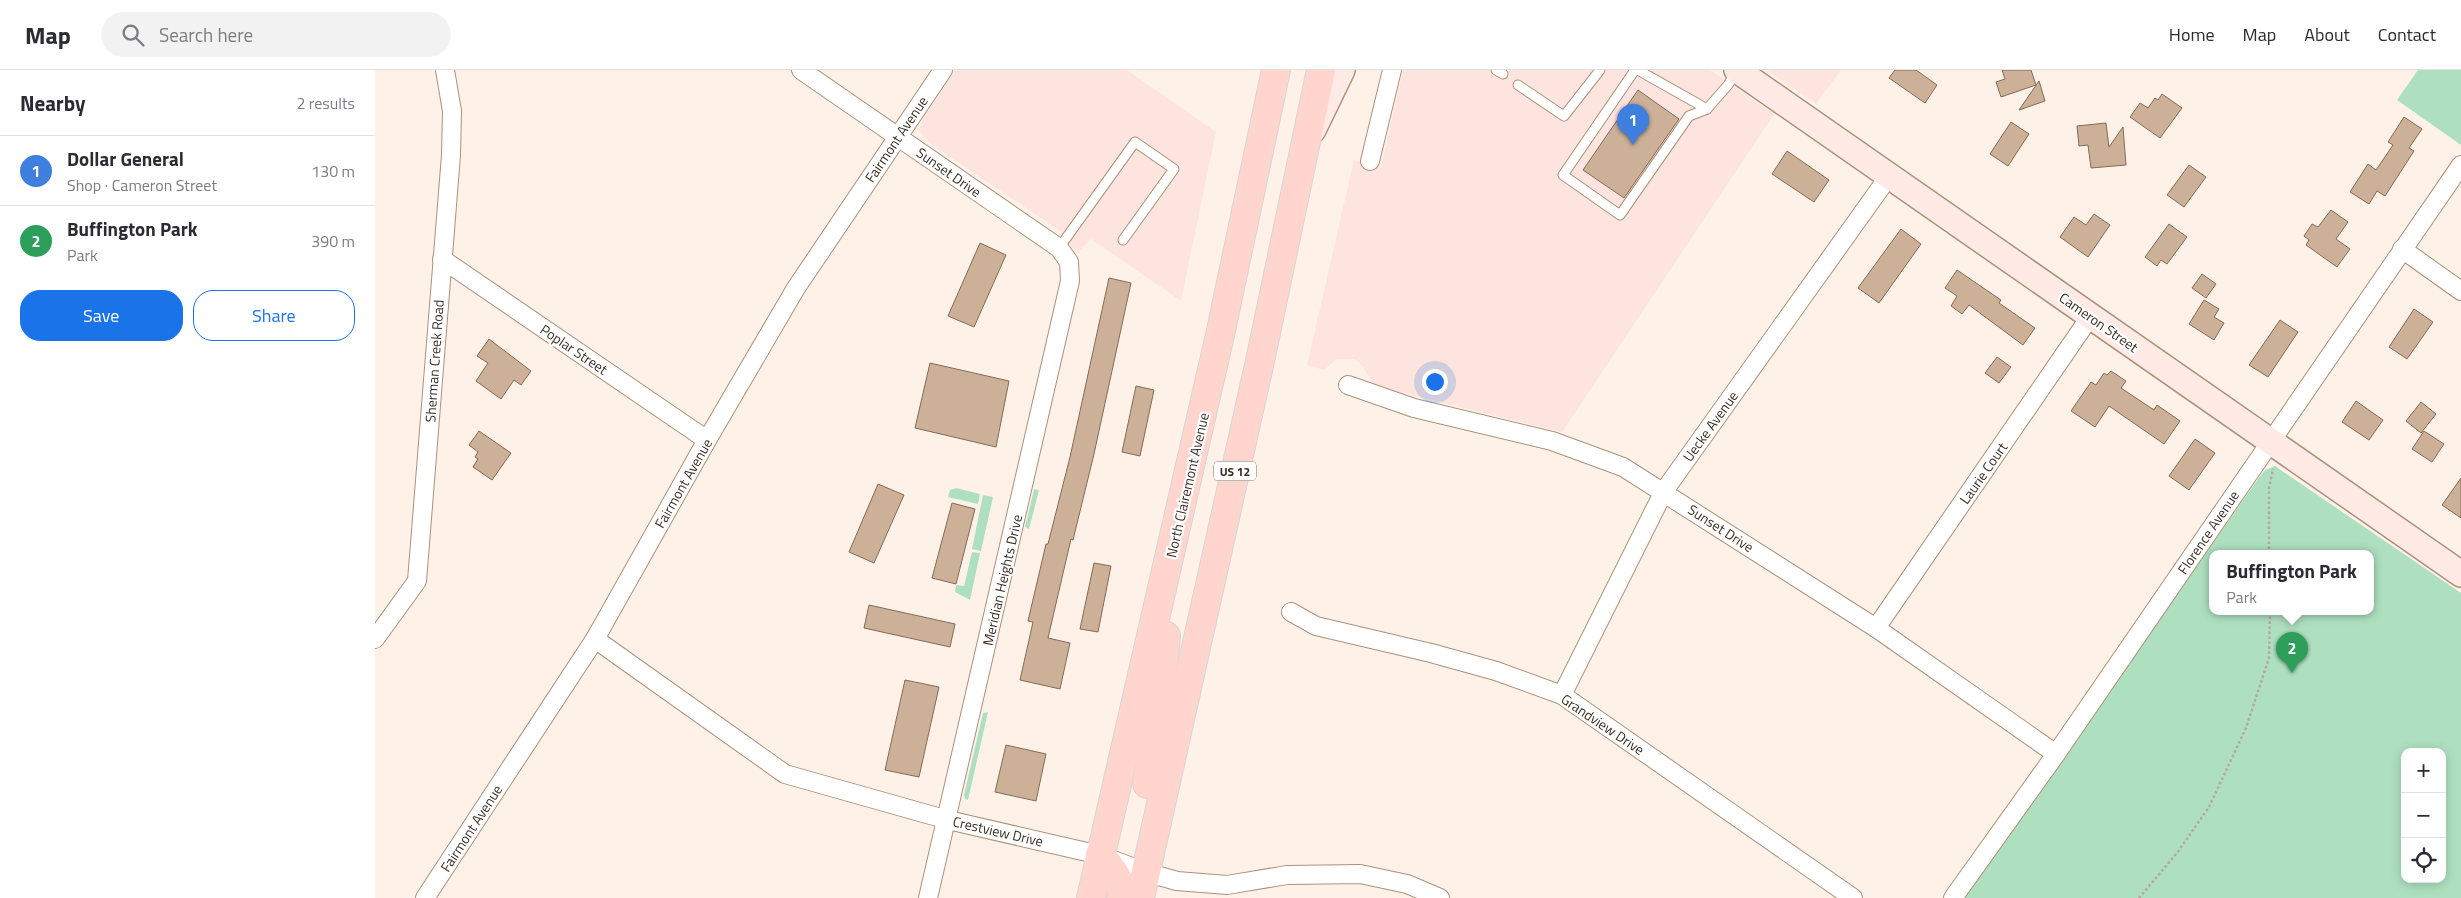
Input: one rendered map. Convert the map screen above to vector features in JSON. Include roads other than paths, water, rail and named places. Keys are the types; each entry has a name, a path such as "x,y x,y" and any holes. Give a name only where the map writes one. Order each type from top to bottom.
{"main road":[{"name":"North Clairemont Avenue","path":"1091,898 1170,559 1276,70"},
{"path":"1311,117 1312,70"},
{"name":"US 12","path":"1143,885 1321,70"},
{"path":"1305,146 1342,70"},
{"name":"Cameron Street","path":"1737,70 2091,317 2273,454 2461,574"},
{"path":"1143,885 1136,842 1161,701 1170,559"},
{"path":"1100,854 1115,873 1120,886 1121,898"}],"street":[{"name":"Sherman Creek Road","path":"375,639 417,581 452,110 445,70"},
{"name":"Sunset Drive","path":"801,70 1064,255"},
{"name":"Fairmont Avenue","path":"425,898 595,639 707,440 797,288 943,70"},
{"path":"1371,162 1392,70"},
{"name":"Florence Avenue","path":"1953,898 2273,454 2402,249 2461,165"},
{"name":"Uecke Avenue","path":"1562,695 1663,491 1889,176"},
{"path":"2402,249 2461,291"},
{"name":"Meridian Heights Drive","path":"928,898 1070,281 1064,255"},
{"name":"Poplar Street","path":"442,258 707,440"},
{"name":"Laurie Court","path":"1876,628 2091,317"},
{"name":"Sunset Drive","path":"1348,385 1414,408 1552,441 1623,467 1876,628 2056,754"},
{"name":"Grandview Drive","path":"1291,612 1316,626 1431,653 1496,671 1562,695 1853,898"},
{"name":"Crestview Drive","path":"595,639 785,774 947,820 1100,854 1143,885 1177,882 1228,892 1287,875 1360,874 1407,884 1440,898"}],"lane":[{"path":"1518,84 1564,116 1600,70"},
{"path":"1707,109 1637,70 1563,174 1620,215 1689,116 1707,109 1728,85 1737,70"},
{"path":"1064,255 1135,142 1175,169 1123,240"}],"place":[{"name":"Dollar General","path":"1633,145"},
{"name":"Buffington Park","path":"2292,673"}]}
